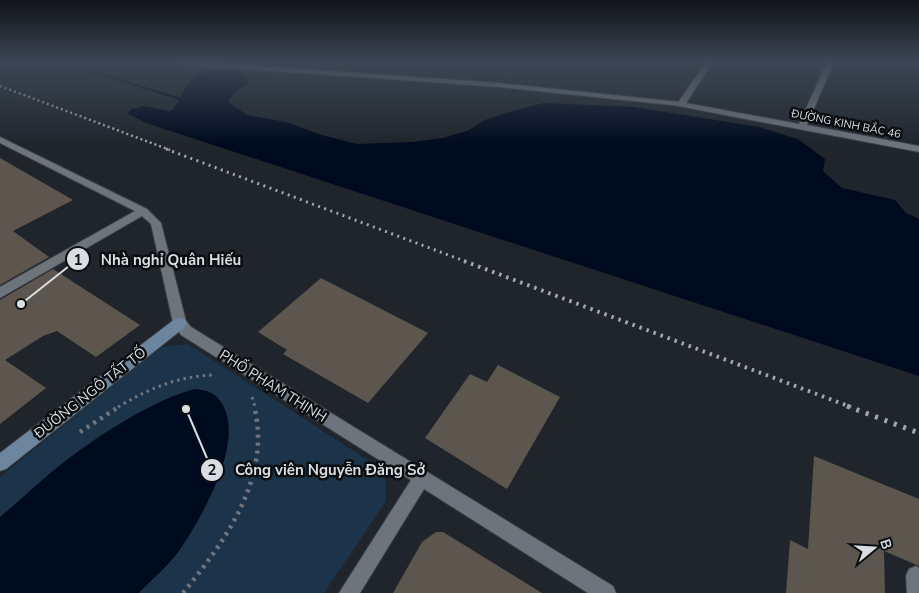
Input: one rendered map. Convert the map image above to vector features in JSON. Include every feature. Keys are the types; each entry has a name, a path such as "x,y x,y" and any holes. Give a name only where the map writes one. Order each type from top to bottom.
{"street":[{"name":"ĐƯỜNG KINH BẮC 46","path":"545,90 681,104 919,149"},
{"path":"681,104 691,90"},
{"path":"802,127 819,90"},
{"path":"0,140 143,211 156,223 180,323"},
{"path":"0,293 143,211"},
{"name":"ĐƯỜNG NGÔ TẤT TỐ","path":"0,463 180,323"},
{"name":"PHỐ PHẠM THỊNH","path":"180,323 186,331 606,593"},
{"path":"349,593 421,479"},
{"path":"917,593 916,576 919,578"}],"path":[{"path":"76,435 161,384 190,375 215,375"},
{"path":"183,593 206,566 226,535 256,468 260,444 259,427 252,397"}],"shaded area":[{"path":"185,90 239,90 228,102 247,115 286,122 322,135 357,144 412,142 443,138 469,130 485,120 543,103 634,107 759,127 798,139 825,159 823,171 842,188 895,200 906,213 919,219 919,376 146,123 128,114 131,109 144,106 170,111"},
{"path":"188,344 385,471 386,501 324,593 0,593 0,477 161,347"},
{"path":"195,389 211,393 223,405 228,421 228,440 224,460 209,500 179,551 165,567 139,593 0,593 0,517 48,475 93,441 144,410"}],"building":[{"path":"0,158 73,200 13,231 49,257 0,285"},
{"path":"53,269 140,325 96,357 57,331 43,336 5,360 46,388 0,424 0,300"},
{"path":"321,278 428,333 368,403 283,354 287,350 258,332"},
{"path":"498,365 560,397 507,489 425,438 470,374 487,382"},
{"path":"814,456 919,499 919,566 884,551 885,593 786,593 790,540 808,549"},
{"path":"436,532 443,532 542,593 393,593 422,542"}],"waterway":[{"path":"151,90 191,102"}],"railway":[{"path":"10,90 170,150"},
{"path":"166,149 467,262"},
{"path":"464,261 851,407"},
{"path":"847,406 919,433"}],"place":[{"name":"Nhà nghỉ Quân Hiếu","path":"21,304"},
{"name":"Công viên Nguyễn Đăng Sở","path":"186,409"}]}
